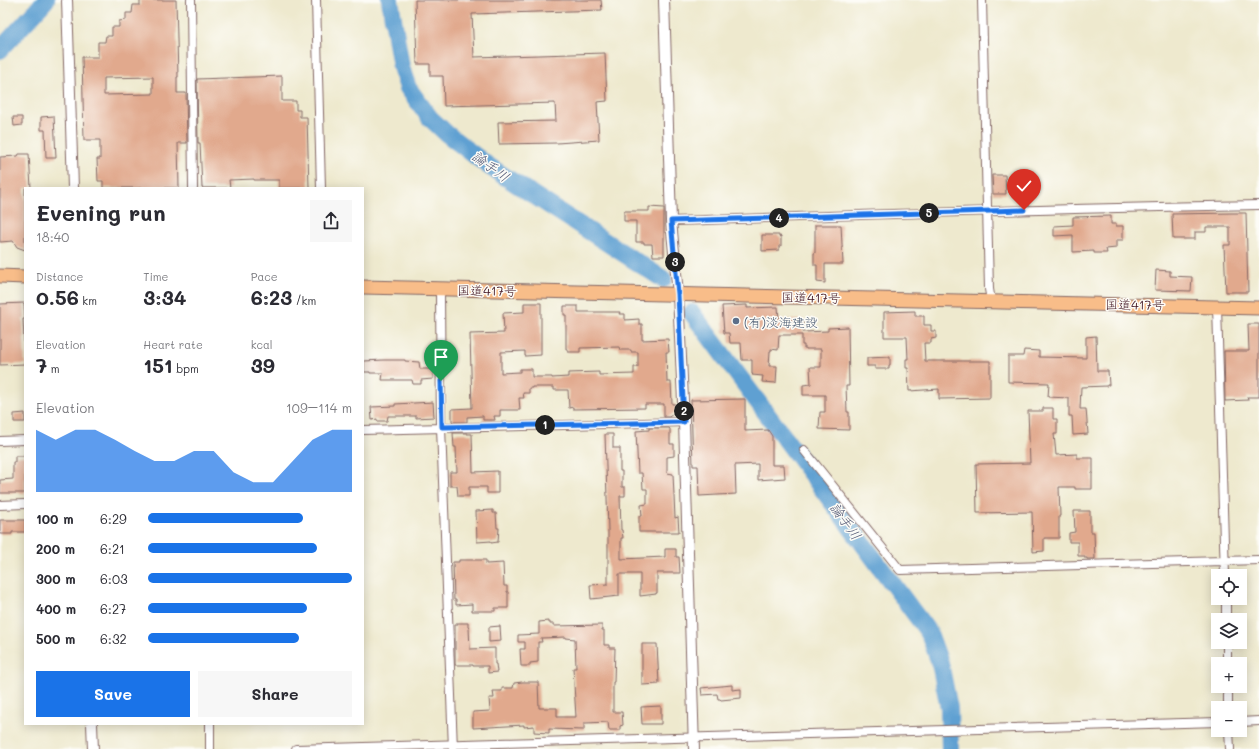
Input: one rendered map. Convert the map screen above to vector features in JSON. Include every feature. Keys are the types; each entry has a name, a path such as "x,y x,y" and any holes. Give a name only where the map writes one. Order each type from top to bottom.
{"highway":[{"path":"0,276 24,277"},
{"name":"国道417号","path":"364,287 1259,308"}],"street":[{"path":"66,0 73,187"},
{"path":"191,0 193,187"},
{"path":"316,0 321,187"},
{"path":"664,0 671,221 678,294 684,422 694,749"},
{"path":"982,0 989,289 991,301"},
{"path":"671,221 987,212 1104,207 1259,205"},
{"path":"440,289 442,427 452,747"},
{"path":"1217,306 1225,569"},
{"path":"364,430 684,422"},
{"path":"0,441 24,440"},
{"path":"804,450 900,570 1259,560"},
{"path":"0,505 24,504"},
{"path":"1247,722 1259,721"},
{"path":"296,749 452,747 1211,722"},
{"path":"92,725 93,749"},
{"path":"210,725 210,749"},
{"path":"1229,737 1230,749"}],"building":[{"path":"140,0 176,0 177,93 186,93 187,143 178,143 179,187 103,187 103,181 98,181 97,159 100,159 100,140 84,140 82,57 98,57 98,42 105,42 106,36 112,36 112,27 119,27 119,21 126,20 126,13 132,13 133,5 140,5","holes":["153,77 153,94 104,95 104,78"]},
{"path":"415,0 601,0 602,10 472,14 474,57 605,53 607,101 597,102 599,140 557,143 499,144 498,122 556,121 555,103 444,106 443,76 430,76 430,64 417,64"},
{"path":"282,76 282,101 296,101 296,110 300,110 300,117 307,117 309,187 279,187 279,180 254,179 229,180 230,187 202,187 200,143 198,143 197,79"},
{"path":"54,116 56,158 46,158 45,130 41,130 41,117"},
{"path":"13,117 22,117 22,125 14,126"},
{"path":"19,154 29,154 31,187 24,187 24,250 17,247 13,241 0,242 0,157 18,156"},
{"path":"992,175 1005,175 1006,194 993,194"},
{"path":"649,207 664,208 664,256 653,256 652,244 636,242 636,221 624,221 624,211 649,211"},
{"path":"1246,213 1248,292 1226,292 1224,245 1230,245 1230,227 1206,227 1206,232 1195,232 1195,239 1173,239 1172,214"},
{"path":"1111,216 1111,224 1123,226 1123,240 1116,240 1116,248 1106,249 1107,253 1094,253 1094,251 1073,252 1073,235 1054,236 1054,226 1073,225 1073,217"},
{"path":"815,225 841,225 843,264 825,264 825,283 817,282 817,265 814,265"},
{"path":"762,235 781,236 781,246 779,246 779,250 762,251"},
{"path":"1156,270 1170,271 1170,276 1192,277 1191,291 1155,290"},
{"path":"24,303 24,364 0,365 0,304"},
{"path":"524,303 541,303 541,355 525,356 525,351 501,352 501,373 520,372 520,369 532,369 532,377 552,378 568,377 568,373 599,372 599,375 634,374 634,367 638,367 638,352 631,352 631,350 620,350 619,347 580,348 580,352 568,352 568,349 566,349 566,315 564,315 564,306 578,306 578,312 620,312 619,314 625,314 625,320 639,319 639,324 642,324 642,340 668,339 669,352 666,352 667,382 671,382 672,404 675,404 675,412 669,417 664,417 664,404 645,404 645,408 573,409 573,407 569,408 568,390 554,390 554,387 532,387 529,388 529,393 523,393 524,398 519,398 520,410 500,410 500,416 494,416 495,420 483,420 483,416 467,417 467,422 453,422 452,409 472,408 470,334 504,333 503,313 524,312"},
{"path":"747,305 747,308 778,307 779,320 803,320 803,332 828,331 828,328 848,327 849,386 846,386 847,412 849,412 849,430 819,429 820,412 825,412 825,395 803,395 803,385 811,384 810,367 821,367 821,349 804,348 804,345 802,345 802,335 779,335 778,350 771,349 769,366 777,366 776,383 762,382 763,376 752,375 752,360 742,360 741,343 730,343 729,333 724,333 722,306"},
{"path":"915,311 915,316 924,316 924,325 931,325 931,331 936,331 936,338 931,339 931,343 924,343 925,361 990,361 990,398 939,399 939,389 909,391 908,368 906,368 906,359 908,359 907,337 884,337 884,312"},
{"path":"1248,324 1259,324 1259,397 1247,397 1248,400 1225,401 1224,351 1249,351"},
{"path":"1096,336 1097,371 1108,371 1109,385 1081,387 1080,409 1086,409 1088,434 1073,435 1072,416 1069,416 1069,398 1048,397 1049,383 1008,382 1008,356 1023,356 1024,350 1039,351 1039,357 1086,358 1086,337"},
{"path":"890,357 889,369 875,369 875,366 867,366 867,358"},
{"path":"405,360 419,362 420,369 433,369 433,379 421,380 421,384 413,384 412,380 382,380 383,373 364,372 364,361"},
{"path":"745,399 745,431 768,430 772,436 772,465 784,465 785,478 758,480 758,464 735,465 736,494 699,496 698,466 693,466 691,400"},
{"path":"433,402 434,417 416,418 416,416 388,416 387,421 377,421 377,419 372,420 371,407"},
{"path":"1043,408 1053,408 1053,419 1057,419 1057,434 1054,434 1056,455 1077,454 1077,458 1093,458 1092,489 1059,487 1059,538 1044,538 1044,551 1033,552 1032,512 977,513 976,464 1030,463 1028,411 1043,411"},
{"path":"24,413 24,422 14,422 14,414"},
{"path":"649,428 670,429 670,444 674,444 674,456 667,457 667,473 673,474 675,518 678,517 679,532 639,532 639,516 642,516 641,505 647,504 647,489 643,489 642,473 638,473 636,431 649,430"},
{"path":"453,433 472,434 473,472 498,471 498,493 487,493 487,487 469,487 469,496 458,496 457,486 450,486 450,472 457,472 456,447 454,447"},
{"path":"605,434 613,434 613,448 620,448 622,487 625,487 625,496 620,496 621,530 623,538 621,538 621,559 665,557 665,549 676,549 676,557 679,557 680,573 657,573 656,594 640,596 640,574 619,574 619,596 591,599 590,585 608,584"},
{"path":"15,456 24,456 24,493 0,493 0,480 13,479 13,462 15,462"},
{"path":"493,510 493,513 496,513 497,528 499,528 498,542 477,542 476,511"},
{"path":"1074,511 1090,511 1090,532 1094,532 1095,559 1087,559 1084,558 1084,556 1078,556 1078,542 1069,542 1069,533 1075,532"},
{"path":"0,520 24,520 24,532 0,534"},
{"path":"459,560 486,560 486,564 503,563 504,586 507,586 508,592 508,608 495,608 495,611 472,611 472,604 456,605 456,600 454,600 453,562 459,562"},
{"path":"548,621 550,624 554,624 554,626 602,625 602,630 604,630 604,645 609,645 609,648 615,648 613,712 622,712 623,725 620,726 620,730 609,730 608,722 584,723 584,730 549,729 549,733 534,732 534,726 524,727 524,725 473,728 473,712 490,711 489,698 494,698 493,691 502,691 502,688 513,688 514,683 522,682 538,682 539,708 557,708 557,717 576,717 573,668 576,668 575,639 566,637 541,638 542,642 538,642 538,662 530,663 530,666 521,666 520,649 525,649 525,642 518,642 518,635 539,634 539,622"},
{"path":"457,623 468,623 470,649 495,648 495,664 497,672 488,673 488,666 455,665 455,625 457,625"},
{"path":"500,626 501,641 489,642 489,627"},
{"path":"642,644 657,644 659,684 642,685"},
{"path":"732,685 732,690 741,689 741,698 721,700 718,699 717,694 702,695 701,688"},
{"path":"661,706 661,724 642,724 641,707"}],"waterway":[{"path":"0,50 46,0"},
{"name":"論手川","path":"390,0 401,67 408,88 430,118 447,134 487,165 663,279"},
{"name":"論手川","path":"692,313 929,633 940,663 949,708 950,749"}],"place":[{"name":"(有)淡海建設","path":"736,321"}],"route":[{"path":"441,381 442,427 684,422 678,294 671,221 1024,210"}]}
